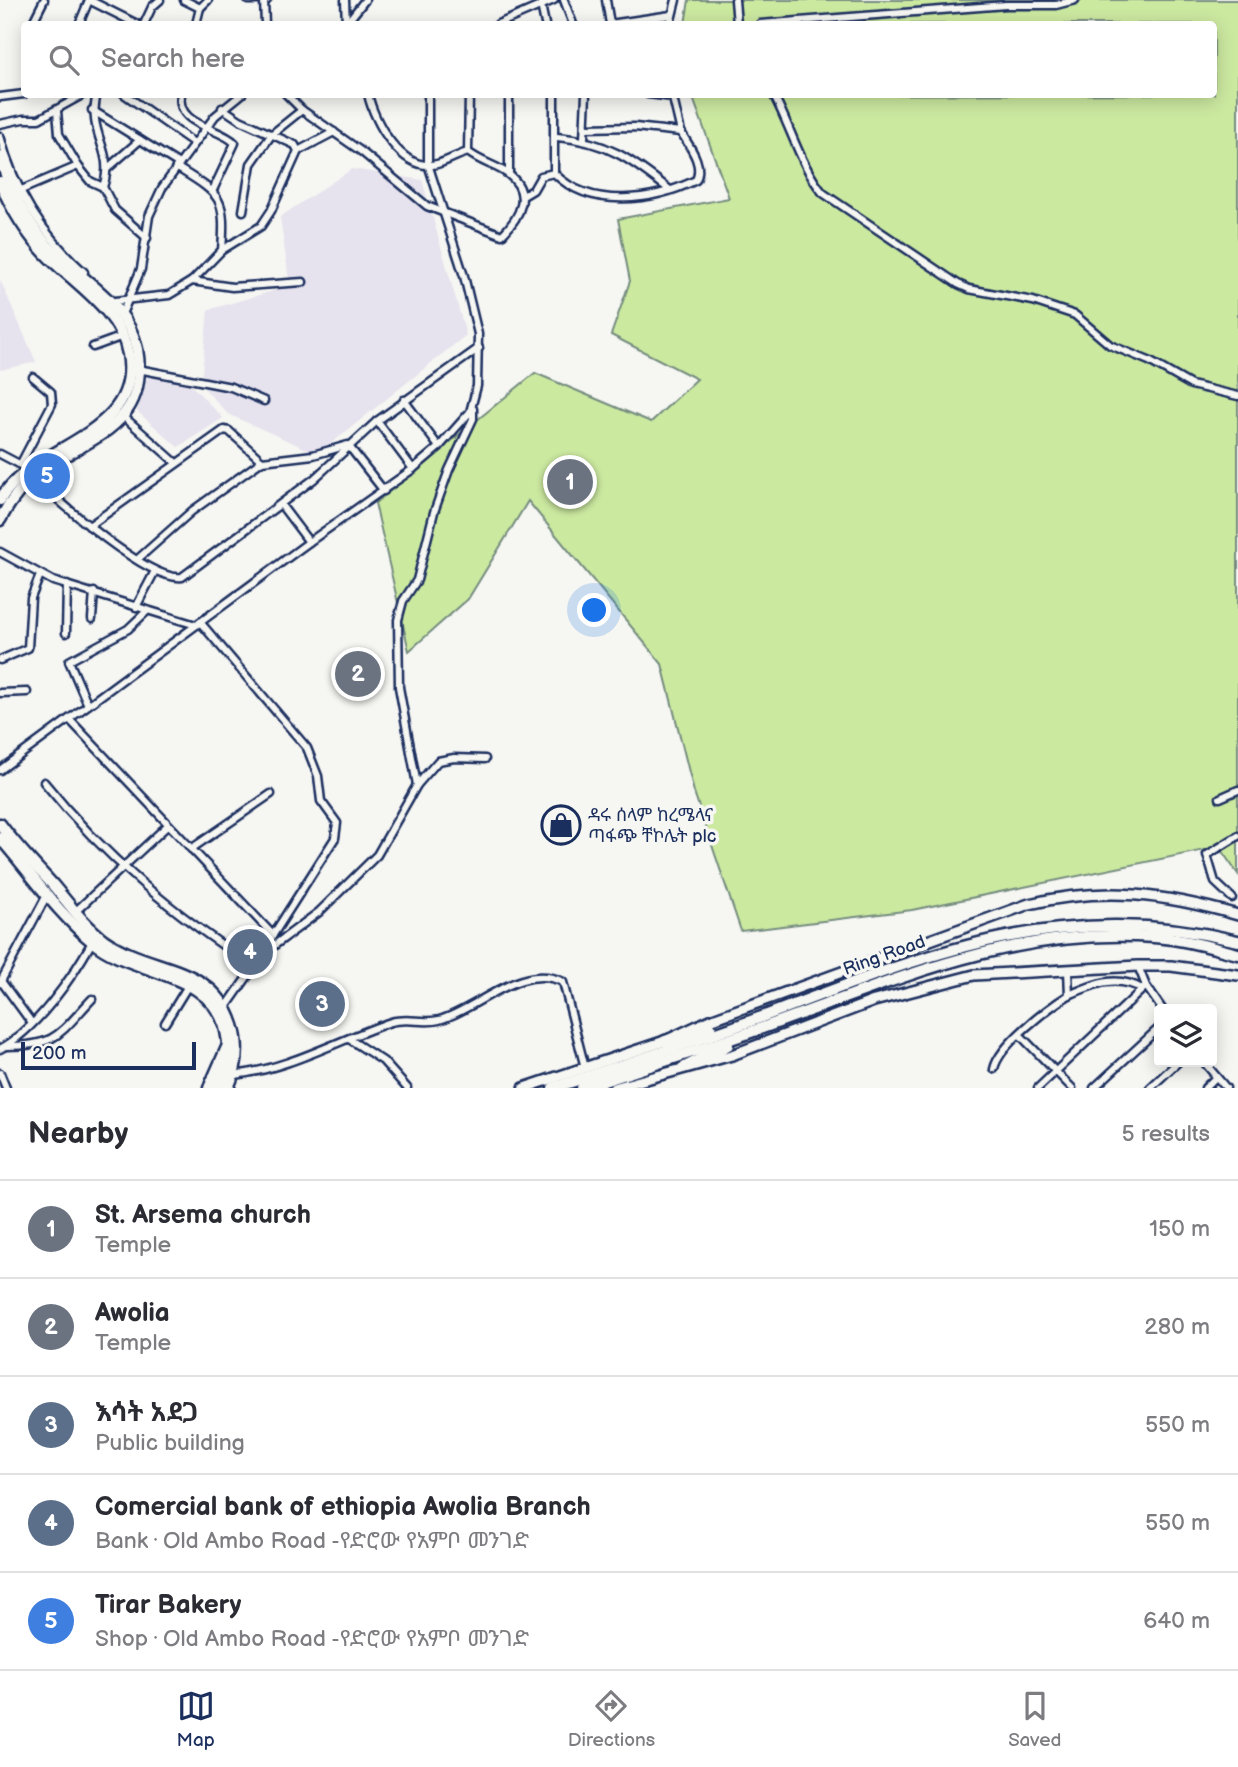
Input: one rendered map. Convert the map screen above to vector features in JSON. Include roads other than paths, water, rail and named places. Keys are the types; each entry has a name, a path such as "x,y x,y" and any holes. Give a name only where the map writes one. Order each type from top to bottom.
{"main road":[{"path":"0,157 18,201 40,236 60,259 122,309 129,360 127,382 114,412 93,431 28,470 3,496 0,520"},
{"path":"0,182 16,215 34,241 112,316 127,338 138,369 134,394 123,416 104,435 28,470"},
{"path":"0,824 75,912 111,945 204,983 224,1011 237,1044 234,1075 228,1088"},
{"path":"0,838 92,942 117,956 189,984 224,1011 229,1059 219,1088"},
{"path":"665,1041 709,1020 932,937 1048,900 1093,893 1152,895 1238,915"},
{"name":"Ring Road","path":"743,1029 920,958 1025,931 1085,926 1152,926 1238,941"},
{"name":"Ring Road","path":"553,1088 629,1067 969,954 1016,944 1064,937 1154,937 1238,954"},
{"path":"614,1088 732,1055 856,1007 989,972 1171,966 1238,975"},
{"path":"524,1088 665,1041 723,1025 743,1029"},
{"path":"685,1067 743,1029"},
{"path":"209,1088 229,1044"},
{"name":"Ring Road","path":"582,1088 629,1067"}],"street":[{"path":"34,21 44,0"},
{"path":"80,21 89,0 129,21"},
{"path":"146,21 160,0"},
{"path":"184,0 200,8"},
{"path":"197,21 200,8 208,0"},
{"path":"248,0 266,1 265,21"},
{"path":"345,0 346,21"},
{"path":"348,21 365,0"},
{"path":"504,21 541,2 554,0"},
{"path":"564,0 572,21"},
{"path":"606,0 609,21"},
{"path":"670,21 676,0"},
{"path":"735,0 737,21"},
{"path":"799,21 1006,5 1056,5 1075,0"},
{"path":"541,2 544,21"},
{"path":"636,21 671,15"},
{"path":"0,97 21,94"},
{"path":"0,124 39,119 78,98"},
{"path":"96,98 92,110 94,127 108,168"},
{"path":"134,98 194,144"},
{"path":"180,98 192,120 235,143 213,190"},
{"path":"122,309 141,269 152,209 177,165 222,108 236,98"},
{"path":"290,98 421,202 502,234 523,208 523,196 509,174 468,152 428,164 406,157 391,142 370,98"},
{"path":"417,785 399,687 398,620 403,601 417,580 434,512 449,470 473,419 479,348 474,309 428,164 428,98"},
{"path":"468,152 469,98"},
{"path":"509,98 509,174"},
{"path":"554,98 554,173"},
{"path":"584,139 586,98"},
{"path":"554,173 568,185 598,197 633,199 696,180 696,157 681,132 672,98"},
{"path":"775,98 822,193 931,268 969,289 1033,301 1075,315 1110,345 1149,361 1191,385 1238,396"},
{"path":"222,108 295,145 298,150"},
{"path":"92,110 140,139 213,190 225,212 222,250"},
{"path":"243,211 251,164 272,134 302,110"},
{"path":"57,111 59,134 78,166 90,181 103,187 115,210 147,238"},
{"path":"585,128 635,127 681,132"},
{"path":"122,309 169,295 192,281 222,250 261,226 271,211 298,150 334,132"},
{"path":"0,136 19,191 49,238 122,309"},
{"path":"556,137 584,139 622,154 670,190"},
{"path":"103,187 108,168 140,139"},
{"path":"19,191 78,166"},
{"path":"523,196 533,190 541,176 554,173"},
{"path":"192,281 232,287 303,282"},
{"path":"93,347 127,338"},
{"path":"0,454 28,470 89,527 155,571 171,578 181,577 314,479 348,445 404,400 479,348"},
{"path":"138,369 231,387 264,401"},
{"path":"28,470 53,399 44,383 33,377"},
{"path":"404,400 439,447"},
{"path":"0,770 309,542 413,469 439,447 472,407"},
{"path":"123,416 175,462"},
{"path":"377,421 413,469"},
{"path":"89,527 175,462 224,430 229,431 262,461"},
{"path":"139,558 192,511 262,461 313,455 348,445"},
{"path":"348,445 384,491"},
{"path":"281,505 309,542"},
{"path":"0,552 40,575 67,585 147,611 198,623 307,748 318,776 321,801 337,823 335,838 273,935 256,967 224,1011"},
{"path":"136,607 155,571"},
{"path":"0,660 28,649 31,598 40,575"},
{"path":"66,633 67,585"},
{"path":"92,619 94,593"},
{"path":"89,705 69,661 128,629 147,611"},
{"path":"0,693 27,692"},
{"path":"69,719 273,935"},
{"path":"264,953 318,912 377,855 417,785 443,760 485,760"},
{"path":"44,782 122,867 165,905 256,967"},
{"path":"1220,798 1238,790"},
{"path":"191,849 271,794"},
{"path":"75,912 168,825"},
{"path":"1232,898 1215,883 1207,855 1238,836"},
{"path":"31,1022 0,982 48,894"},
{"path":"3,1047 68,983 92,942"},
{"path":"1138,966 1144,987 1158,1004"},
{"path":"1068,970 1069,995"},
{"path":"234,1075 262,1070 394,1022 440,1020 520,982 548,977 563,982 585,1068"},
{"path":"993,1069 1000,1055 1020,1034 1069,995 1111,981 1144,987"},
{"path":"164,1023 189,984"},
{"path":"1038,1088 1144,987"},
{"path":"3,1047 43,1044 62,1031 92,999"},
{"path":"1094,1088 1154,1033"},
{"path":"1020,1034 1072,1088"},
{"path":"349,1039 383,1060 407,1088"},
{"path":"1150,1088 1173,1067"},
{"path":"1208,1067 1226,1088"},
{"path":"0,1073 6,1088"},
{"path":"1205,1088 1216,1077"}],"place":[{"name":"Tirar Bakery","path":"47,476"},
{"name":"St. Arsema church","path":"570,482"},
{"name":"Awolia","path":"358,674"},
{"name":"ዳሩ ሰላም ከረሜላና ጣፋጭ ቸኮሌት plc","path":"561,825"},
{"name":"Comercial bank of ethiopia Awolia Branch","path":"250,952"},
{"name":"እሳት አደጋ","path":"322,1004"}]}
